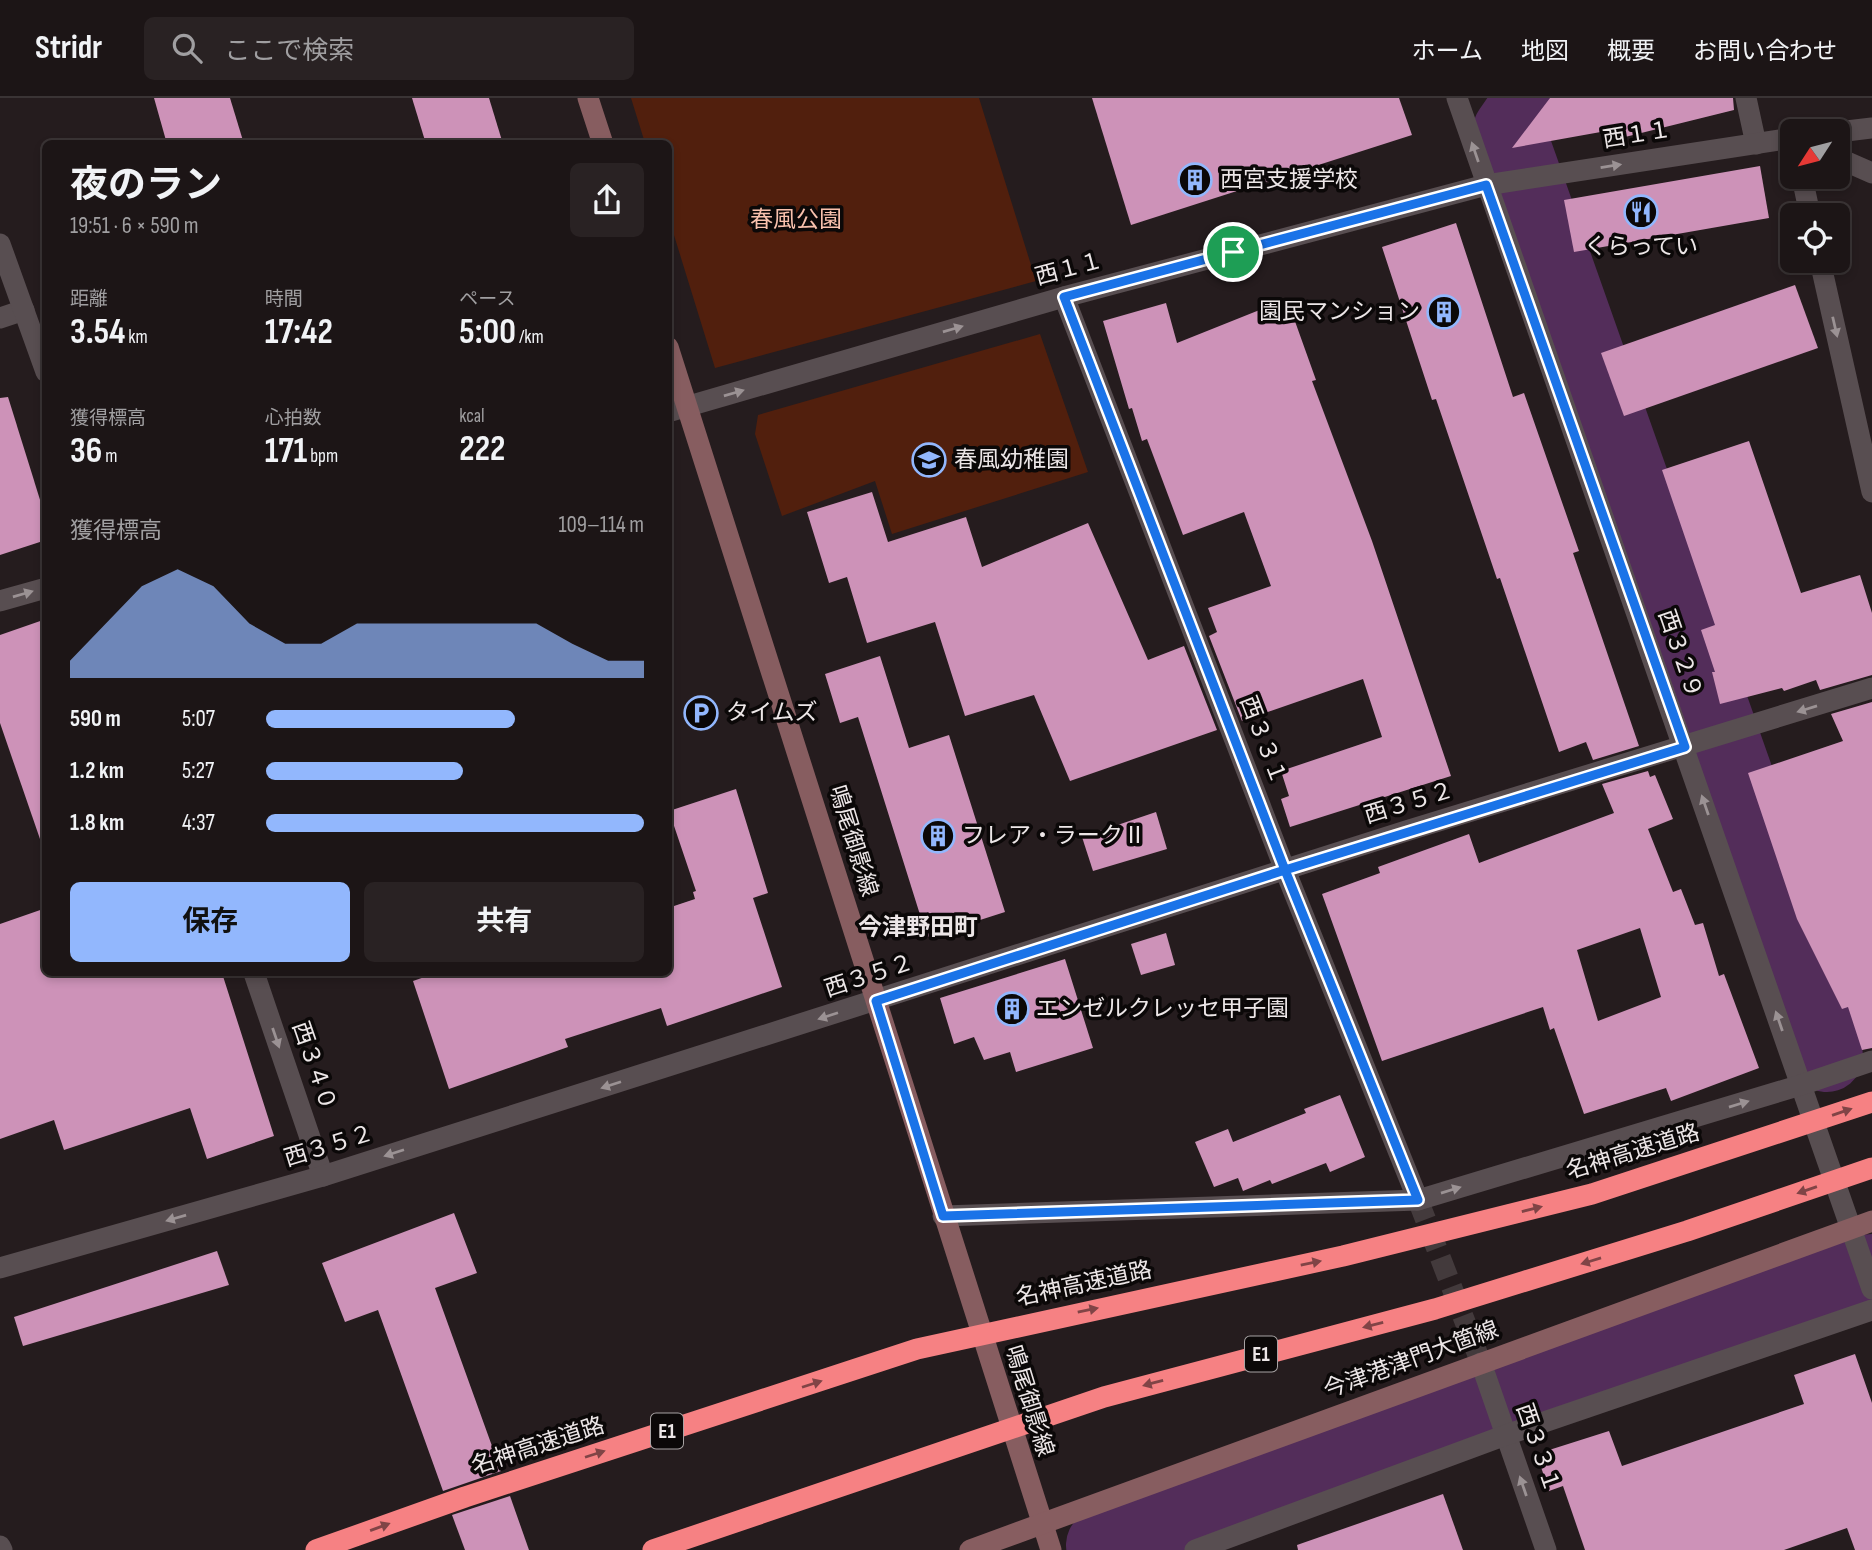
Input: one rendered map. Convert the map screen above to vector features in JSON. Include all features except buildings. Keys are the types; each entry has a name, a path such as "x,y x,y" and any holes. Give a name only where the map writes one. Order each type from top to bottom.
{"highway":[{"name":"名神高速道路","path":"316,1550 465,1497 917,1349 1343,1256 1592,1194 1872,1102"},
{"name":"E1","path":"653,1550 1104,1397 1435,1310 1687,1231 1872,1168"}],"street":[{"path":"588,98 602,140"},
{"name":"西３２９","path":"1457,98 1686,746 1872,1288"},
{"path":"1746,98 1756,144"},
{"path":"1850,131 1872,128"},
{"name":"西１１","path":"678,409 1064,297 1488,185 1780,140"},
{"path":"1850,163 1872,173"},
{"path":"0,244 42,361"},
{"path":"1824,273 1872,492"},
{"name":"西３３１","path":"1064,297 1285,870 1418,1200"},
{"path":"0,318 24,310"},
{"name":"鳴尾御影線","path":"672,372 678,409 876,1001 1051,1550"},
{"path":"0,601 42,589"},
{"name":"西３５２","path":"0,1268 323,1176 1285,870 1872,688"},
{"name":"西３４０","path":"255,976 323,1176"},
{"path":"943,1216 1418,1200 1801,1085 1872,1061"},
{"name":"今津港津門大箇線","path":"970,1550 1481,1363 1854,1238 1872,1221"},
{"path":"1195,1550 1503,1428 1872,1310"},
{"name":"西３３１","path":"1481,1363 1546,1550"}],"green space":[{"name":"春風公園","path":"631,98 979,98 1036,281 715,368 672,229 672,140 644,140"},
{"path":"1040,334 1088,472 892,534 875,481 782,516 755,434 758,415"}],"waterway":[{"path":"1531,98 1509,130 1739,781 1827,1056"},
{"path":"1102,1545 1872,1270"}],"tunnel":[{"path":"1418,1200 1481,1363"}],"place":[{"name":"西宮支援学校","path":"1195,180"},
{"name":"くらってい","path":"1641,212"},
{"name":"園民マンション","path":"1444,312"},
{"name":"春風幼稚園","path":"929,460"},
{"name":"タイムズ","path":"701,713"},
{"name":"フレア・ラークⅡ","path":"938,836"},
{"name":"エンゼルクレッセ甲子園","path":"1012,1009"}],"district":[{"name":"今津野田町","path":"918,927"}],"route":[{"path":"1233,252 1064,297 1285,870 876,1001 943,1216 1418,1200 1285,870 1685,747 1486,185 1233,252"}]}
